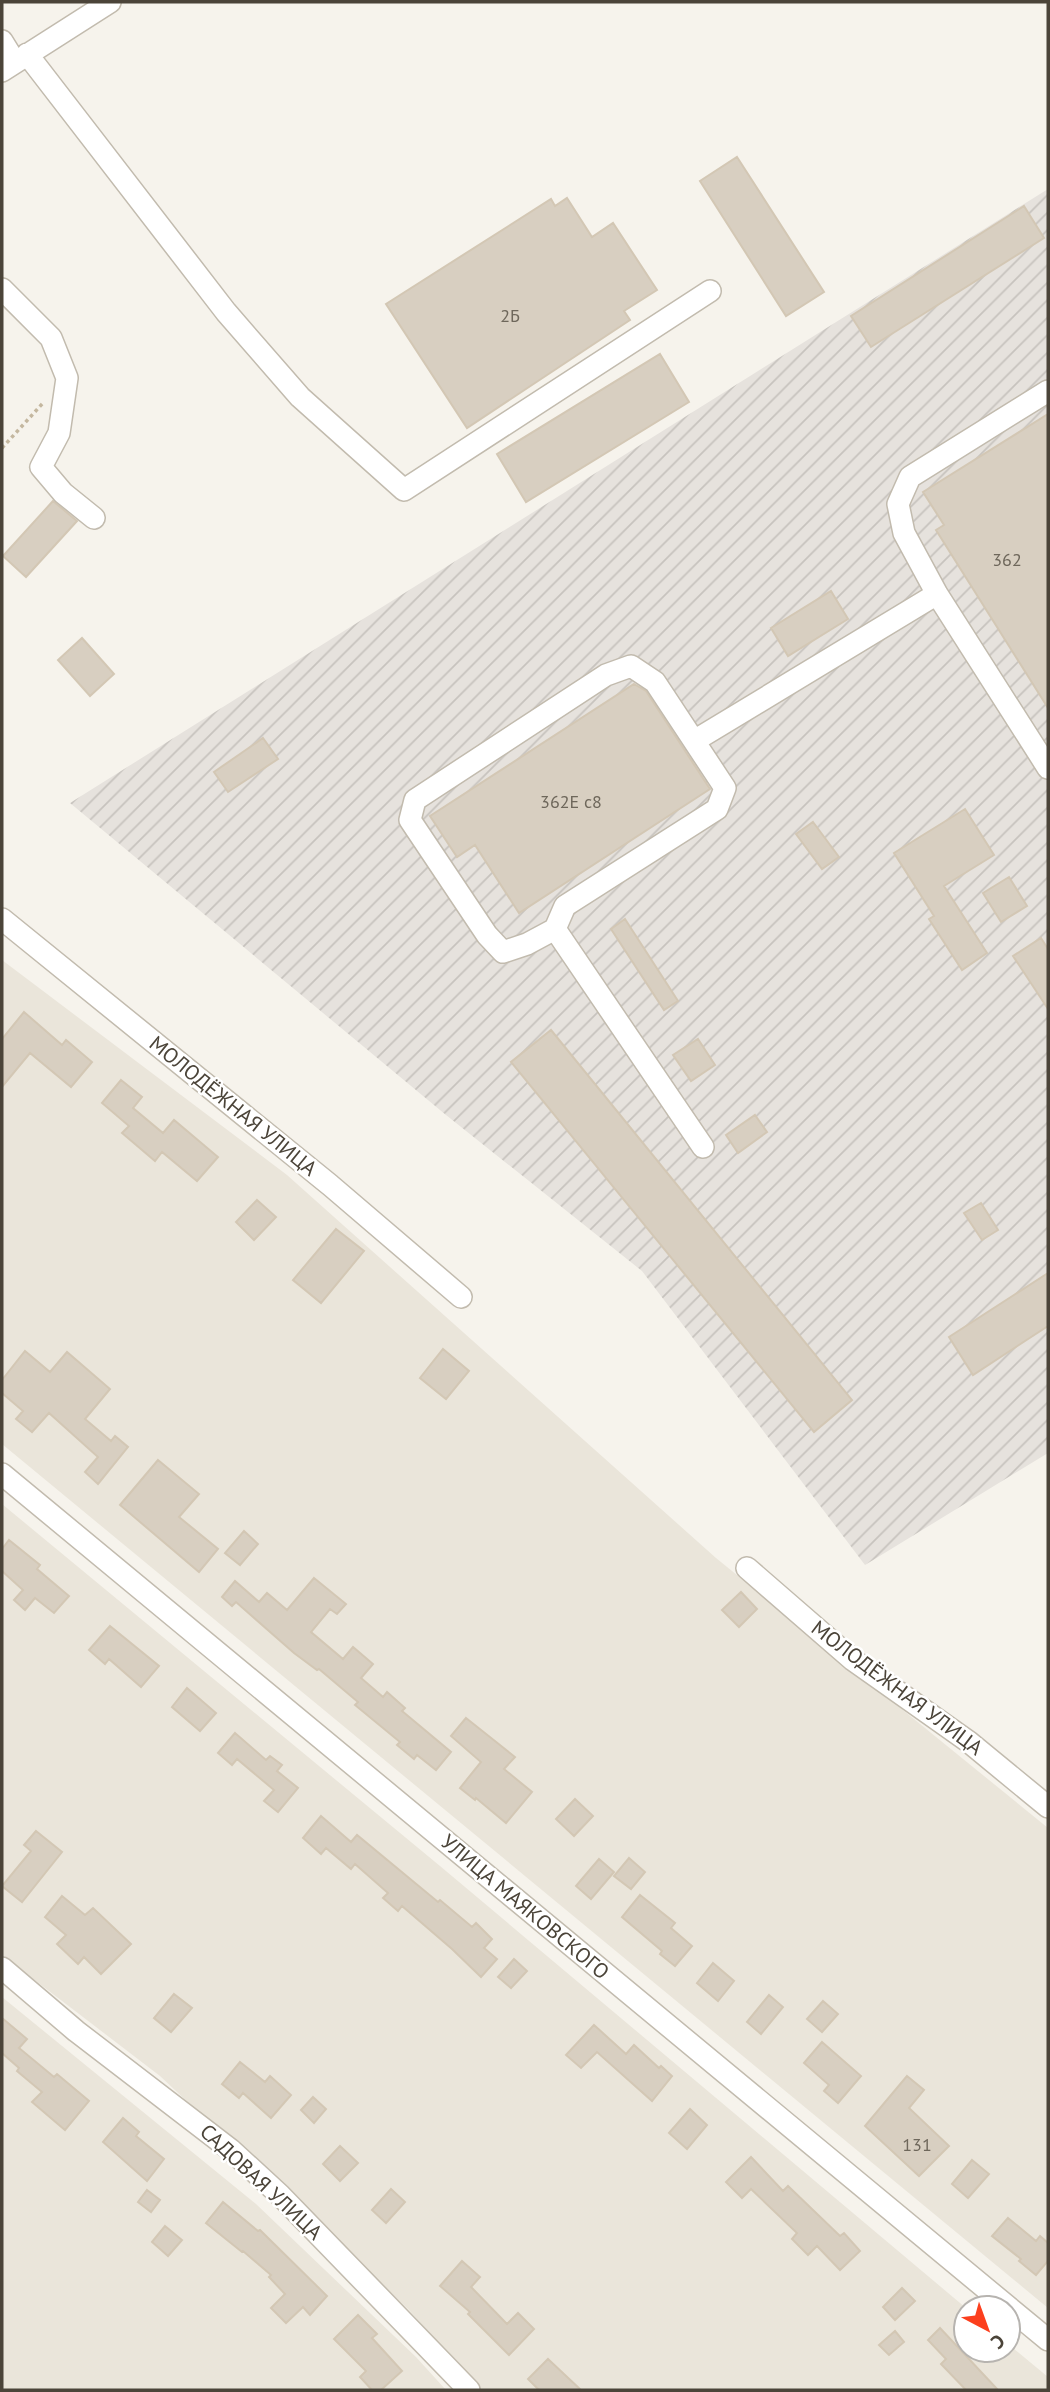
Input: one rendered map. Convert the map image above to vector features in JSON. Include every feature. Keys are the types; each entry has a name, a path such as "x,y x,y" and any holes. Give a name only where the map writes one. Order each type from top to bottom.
{"street":[{"path":"15,62 110,2"},
{"path":"2,41 15,62 59,99 242,331 300,397 404,490 710,291"},
{"path":"2,289 51,338 67,378 59,433 41,467 63,493 94,518"},
{"path":"1048,391 910,477 898,504 904,533 937,594 1048,768"},
{"path":"694,741 937,594"},
{"path":"631,666 655,682 724,788 717,810 565,906 555,929 527,944 503,951 487,935 410,820 415,800 606,675 631,666"},
{"name":"МОЛОДЁЖНАЯ УЛИЦА","path":"2,919 330,1185 461,1297"},
{"path":"555,929 703,1147"},
{"name":"УЛИЦА МАЯКОВСКОГО","path":"2,1474 1048,2340"},
{"name":"МОЛОДЁЖНАЯ УЛИЦА","path":"747,1568 853,1660 969,1742 1048,1807"},
{"name":"САДОВАЯ УЛИЦА","path":"2,1968 76,2031 231,2150 280,2195 469,2390"}],"path":[{"path":"2,448 67,378"}],"shaded area":[{"path":"1048,189 1048,1453 865,1565 642,1271 446,1115 70,803"},
{"path":"2,960 287,1175 716,1558 1048,1828 1048,2308 2,1444"},
{"path":"2,1504 440,1866 952,2296 952,2364 1022,2364 1022,2356 1048,2377 1048,2390 480,2390 408,2309 160,2076 2,1955"},
{"path":"2,1997 256,2204 416,2357 446,2390 2,2390"}],"building":[{"path":"737,157 824,292 786,316 700,181"},
{"path":"567,198 592,237 613,223 657,290 624,311 630,320 467,428 386,304 551,199 555,206"},
{"path":"1024,206 1044,238 871,347 851,316"},
{"path":"660,354 689,402 526,502 497,454"},
{"path":"1048,414 1048,708 936,530 944,525 923,492"},
{"path":"53,501 77,521 26,577 3,556"},
{"path":"831,591 848,619 788,656 771,628"},
{"path":"82,638 114,674 90,696 58,660"},
{"path":"634,684 646,691 710,789 519,913 475,845 457,857 430,816"},
{"path":"263,738 278,759 228,792 214,772"},
{"path":"965,809 994,855 944,886 987,953 962,970 929,919 934,916 894,853"},
{"path":"813,822 839,857 822,869 796,834"},
{"path":"1009,877 1027,906 1001,922 983,893"},
{"path":"625,919 678,1001 664,1010 611,929"},
{"path":"1041,938 1048,949 1048,1009 1013,956"},
{"path":"24,1012 62,1045 66,1040 92,1062 71,1087 30,1053 2,1087 2,1039"},
{"path":"551,1030 852,1400 814,1432 511,1062"},
{"path":"698,1039 715,1065 691,1081 673,1055"},
{"path":"121,1080 142,1097 133,1108 163,1133 174,1120 218,1157 197,1181 162,1152 155,1161 122,1133 129,1126 102,1103"},
{"path":"755,1115 767,1132 738,1153 726,1135"},
{"path":"257,1200 276,1217 254,1240 236,1222"},
{"path":"981,1203 998,1230 982,1240 964,1213"},
{"path":"336,1229 364,1251 321,1303 293,1280"},
{"path":"1048,1273 1048,1326 973,1375 949,1337"},
{"path":"443,1349 469,1371 446,1399 420,1378"},
{"path":"25,1351 50,1372 67,1352 110,1389 85,1419 111,1441 115,1436 128,1447 98,1484 85,1472 98,1457 49,1413 32,1432 16,1419 23,1411 2,1393 2,1380"},
{"path":"158,1460 199,1494 179,1517 218,1549 199,1572 120,1505"},
{"path":"244,1531 258,1544 240,1565 225,1553"},
{"path":"9,1540 40,1565 37,1569 69,1596 54,1613 35,1598 25,1610 14,1600 23,1590 2,1571 2,1549"},
{"path":"314,1578 346,1604 337,1614 330,1609 311,1632 343,1659 353,1647 373,1664 361,1678 383,1697 387,1692 405,1708 402,1711 451,1752 436,1770 417,1755 414,1759 397,1745 400,1742 355,1705 358,1702 319,1669 294,1653 236,1602 232,1606 222,1597 235,1581 259,1602 267,1593 287,1610"},
{"path":"741,1592 757,1609 739,1627 722,1610"},
{"path":"110,1626 159,1666 141,1687 109,1659 105,1664 89,1650"},
{"path":"187,1688 216,1713 200,1731 172,1707"},
{"path":"466,1718 515,1757 504,1769 532,1792 506,1823 460,1788 481,1762 451,1736"},
{"path":"235,1733 266,1760 270,1756 282,1765 277,1771 298,1788 278,1812 264,1801 274,1790 237,1759 232,1765 218,1753"},
{"path":"575,1799 593,1816 574,1836 556,1819"},
{"path":"321,1816 351,1842 357,1835 438,1902 440,1900 472,1927 476,1923 492,1939 484,1948 497,1959 481,1977 402,1906 398,1911 383,1898 388,1893 355,1864 351,1869 326,1848 321,1854 303,1838"},
{"path":"36,1831 62,1852 22,1902 2,1886 31,1851 24,1845"},
{"path":"629,1858 645,1872 631,1889 614,1876"},
{"path":"599,1859 614,1872 591,1899 576,1886"},
{"path":"640,1895 675,1923 671,1928 692,1946 675,1966 660,1954 662,1951 622,1917"},
{"path":"62,1896 85,1915 93,1908 131,1944 101,1974 84,1957 78,1964 57,1944 66,1935 45,1917"},
{"path":"514,1959 527,1971 511,1988 498,1977"},
{"path":"713,1963 734,1981 718,2001 697,1983"},
{"path":"174,1994 192,2008 171,2032 154,2018"},
{"path":"769,1995 783,2007 761,2034 747,2022"},
{"path":"823,2001 838,2014 822,2032 807,2019"},
{"path":"2,2018 27,2039 19,2048 54,2077 57,2074 89,2101 65,2130 32,2102 42,2092 17,2071 19,2068 2,2053"},
{"path":"594,2025 626,2054 634,2045 672,2076 652,2101 597,2052 581,2068 566,2055"},
{"path":"822,2042 861,2076 838,2103 824,2091 829,2085 804,2063"},
{"path":"240,2062 265,2082 270,2076 291,2095 271,2118 243,2093 239,2098 222,2084"},
{"path":"907,2076 924,2090 909,2108 949,2146 919,2176 865,2126"},
{"path":"313,2097 326,2109 314,2123 301,2110"},
{"path":"690,2109 707,2125 687,2149 669,2133"},
{"path":"123,2118 139,2132 136,2136 164,2159 147,2181 103,2142"},
{"path":"340,2146 358,2163 340,2181 323,2164"},
{"path":"751,2157 783,2191 788,2186 840,2236 844,2233 860,2251 840,2270 817,2246 808,2255 792,2239 797,2233 751,2189 742,2198 726,2182"},
{"path":"972,2160 989,2174 968,2198 952,2184"},
{"path":"391,2189 405,2202 386,2223 372,2210"},
{"path":"147,2190 160,2200 151,2212 138,2202"},
{"path":"223,2202 260,2230 327,2296 310,2315 303,2307 286,2323 271,2308 285,2294 269,2277 271,2275 206,2223"},
{"path":"1008,2218 1036,2241 1040,2236 1048,2243 1048,2261 1036,2275 992,2236"},
{"path":"165,2226 182,2240 168,2256 152,2242"},
{"path":"462,2261 480,2277 471,2287 507,2324 518,2313 534,2329 509,2355 468,2314 470,2312 440,2286"},
{"path":"902,2288 915,2301 895,2320 883,2307"},
{"path":"358,2315 377,2334 372,2338 402,2371 381,2390 372,2390 360,2377 366,2371 334,2339"},
{"path":"940,2328 952,2341 952,2364 974,2364 998,2390 966,2390 941,2364 946,2359 928,2340"},
{"path":"895,2331 904,2342 889,2355 879,2345"},
{"path":"548,2359 581,2390 539,2390 528,2379"}]}
